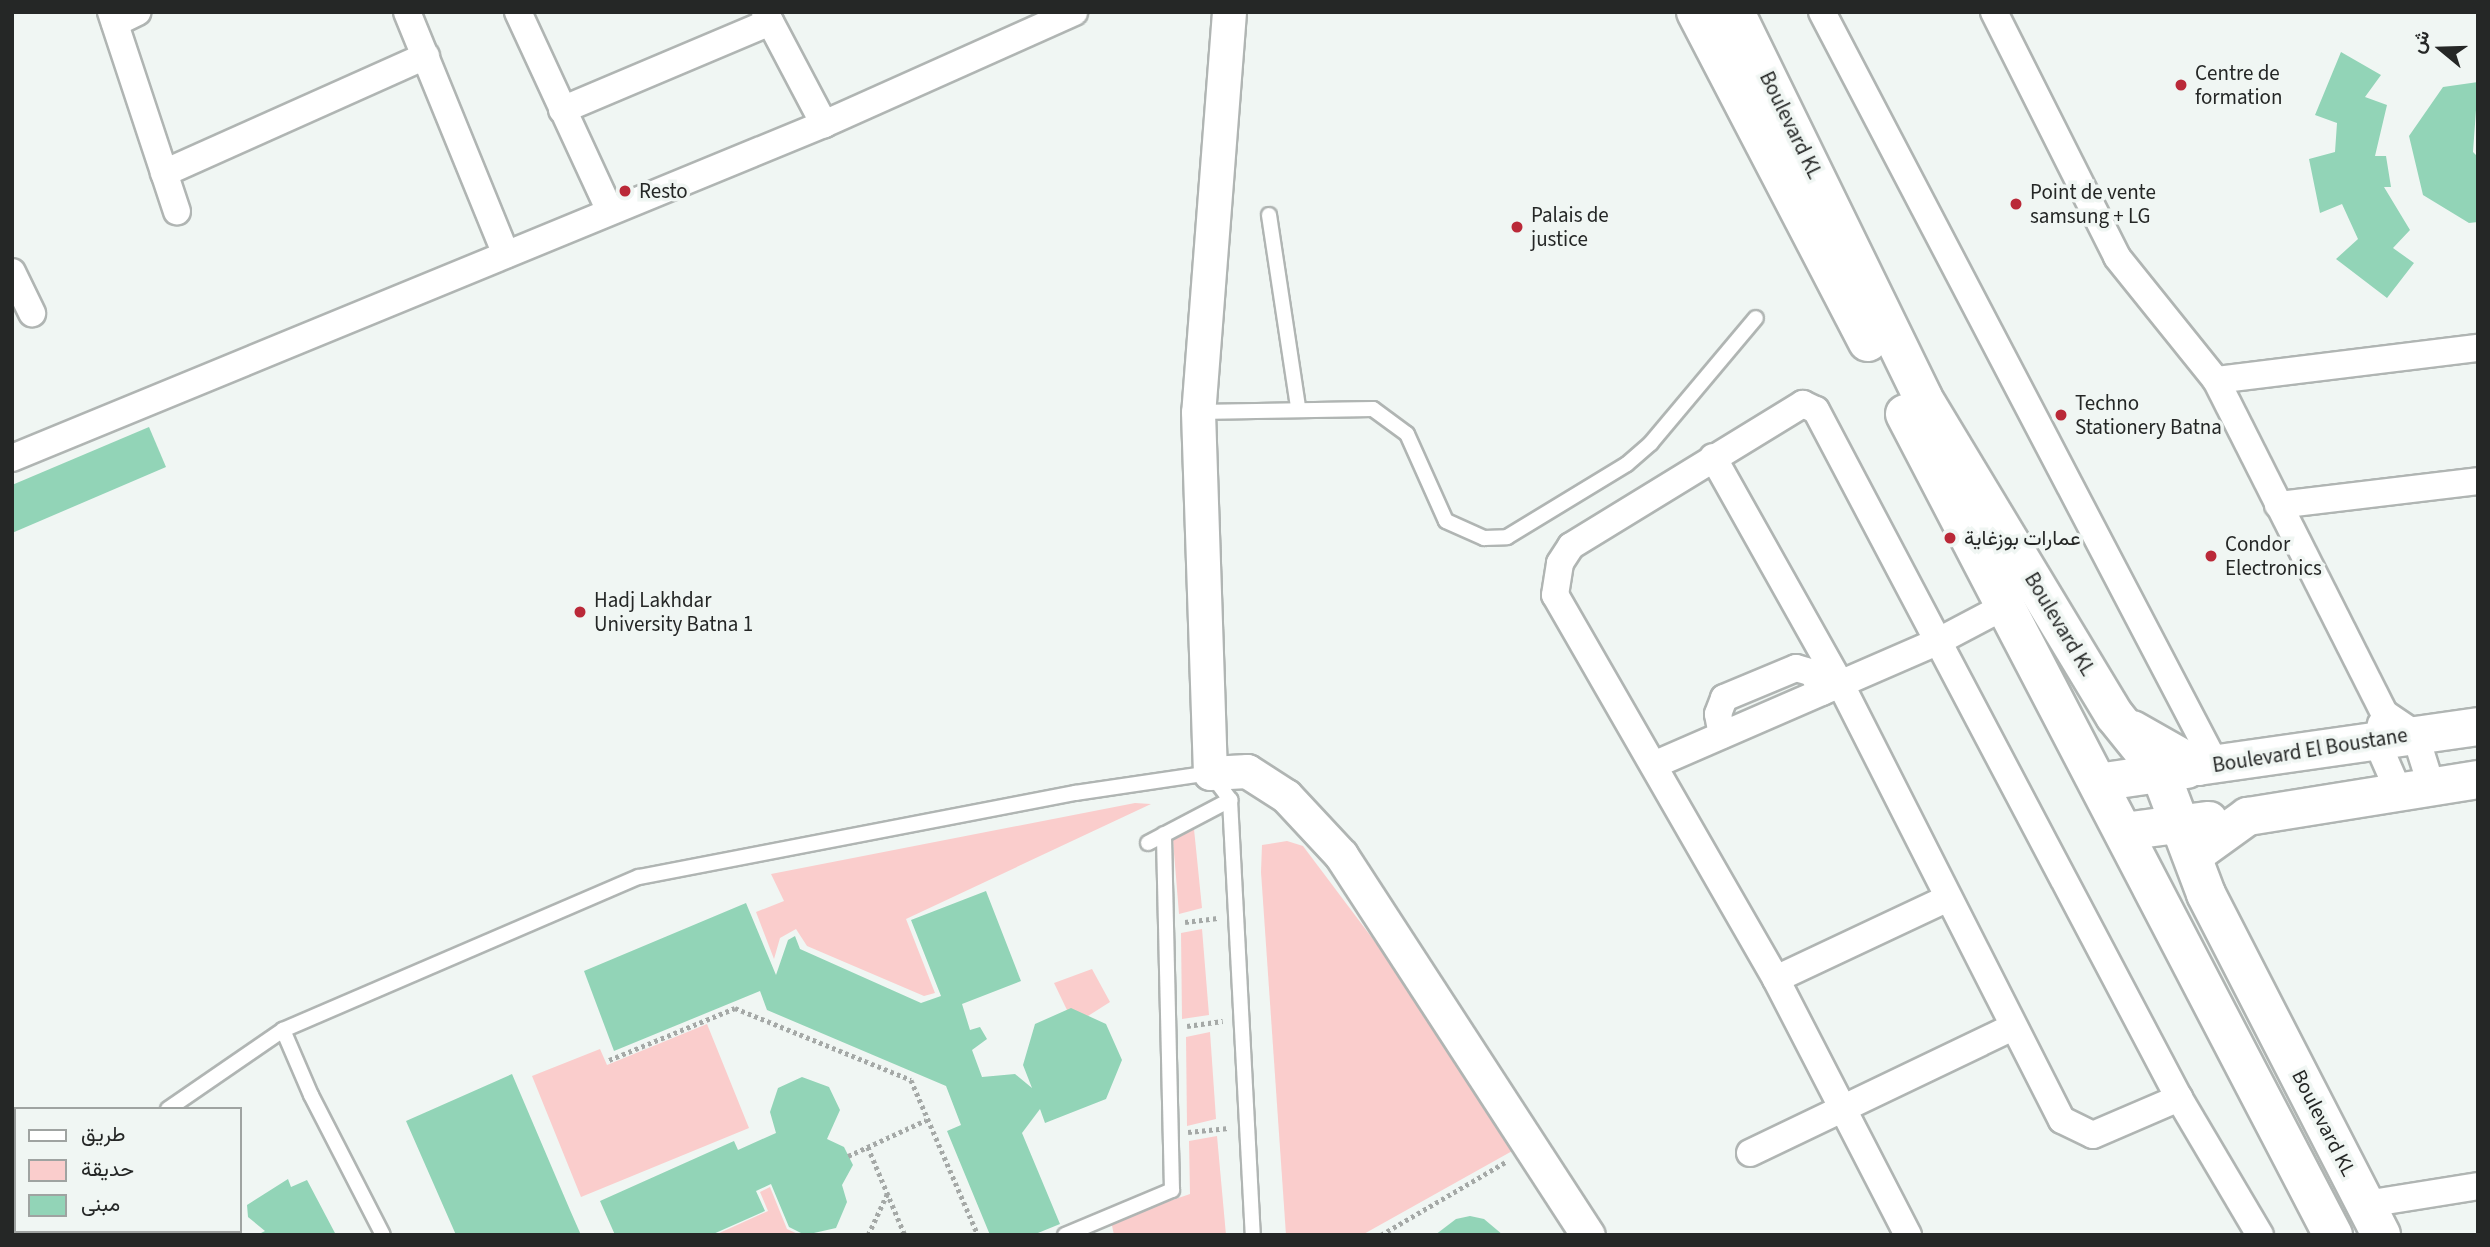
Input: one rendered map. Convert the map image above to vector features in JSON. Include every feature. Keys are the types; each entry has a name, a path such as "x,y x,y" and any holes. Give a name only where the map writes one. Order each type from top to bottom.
{"main road":[{"name":"Boulevard KL","path":"1696,12 2333,1235"},
{"name":"Boulevard KL","path":"1735,12 1923,398 2115,716 2160,772 2206,894 2374,1219"},
{"name":"Boulevard El Boustane","path":"2115,716 2173,757 2207,766 2381,727 2415,734 2478,726"},
{"path":"2097,782 2207,766"},
{"path":"2123,831 2187,839 2247,816 2478,779"}],"street":[{"path":"407,12 506,255"},
{"path":"518,12 610,211"},
{"path":"12,458 824,124 1020,22 1074,12"},
{"path":"1229,12 1198,412 1210,773 1247,771 1286,796 1341,855 1588,1235"},
{"path":"1822,12 2207,766"},
{"path":"1994,12 2117,257 2216,380 2278,505 2381,727 2414,788"},
{"path":"121,16 177,211"},
{"path":"562,110 767,17 824,124"},
{"path":"164,173 426,57"},
{"path":"12,272 32,313"},
{"path":"2216,380 2478,348"},
{"path":"1902,1233 1844,1110 1776,979 1656,764 1555,595 1556,577 1571,546 1803,404 1812,405 2179,1098 2259,1235"},
{"path":"1713,457 1831,687 2062,1120 2093,1135 2179,1098"},
{"path":"2278,505 2478,481"},
{"path":"1831,687 1937,642 2005,606"},
{"path":"1656,764 1722,735 1718,713 1724,698 1796,667 1813,673 1831,687"},
{"path":"2414,788 2415,734"},
{"path":"1776,979 1946,899"},
{"path":"1750,1153 2013,1027"},
{"path":"2374,1219 2478,1186"}],"lane":[{"path":"1269,215 1298,407"},
{"path":"1198,412 1298,407 1373,409 1389,418 1407,434 1446,521 1484,538 1507,537 1627,464 1651,443 1756,318"},
{"path":"171,1107 284,1030 639,877 1075,793 1210,773 1230,800 1253,1235"},
{"path":"1148,843 1230,800"},
{"path":"1065,1235 1172,1190 1164,834"},
{"path":"284,1030 311,1096 383,1235"}],"path":[{"path":"1185,922 1196,920"},
{"path":"609,1060 735,1008 911,1080 926,1120 978,1235"},
{"path":"1191,1025 1204,1023"},
{"path":"848,1156 926,1120"},
{"path":"1194,1131 1210,1130"},
{"path":"868,1146 905,1235"},
{"path":"1381,1235 1532,1147"},
{"path":"868,1235 887,1193"}],"green space":[{"path":"1135,803 1151,804 906,919 935,993 924,996 807,946 796,929 780,938 774,959 756,912 784,901 771,874"},
{"path":"1194,829 1202,908 1179,914 1173,840"},
{"path":"1287,841 1303,846 1421,1003 1514,1150 1362,1235 1286,1235 1261,872 1262,845"},
{"path":"1202,929 1209,1015 1182,1019 1181,933"},
{"path":"1092,969 1110,1002 1088,1016 1067,1010 1054,983"},
{"path":"707,1024 749,1128 581,1197 532,1076 600,1049 607,1065"},
{"path":"1210,1032 1216,1119 1187,1126 1186,1037"},
{"path":"1217,1136 1226,1235 1114,1235 1111,1221 1190,1194 1189,1141"},
{"path":"770,1187 787,1229 800,1235 715,1235 768,1211 760,1192"}],"building":[{"path":"2341,52 2381,75 2365,97 2387,105 2375,156 2386,156 2391,187 2384,187 2410,230 2393,248 2414,263 2387,298 2336,259 2358,239 2342,204 2320,213 2309,159 2335,152 2337,123 2315,115"},
{"path":"2478,82 2473,152 2478,157 2478,222 2469,223 2423,195 2409,136 2443,87"},
{"path":"149,427 166,467 12,533 12,485"},
{"path":"986,891 1021,981 962,1004 970,1030 980,1027 987,1039 972,1050 982,1077 1015,1074 1032,1088 1023,1065 1035,1024 1071,1008 1106,1024 1122,1060 1106,1099 1045,1123 1040,1109 1022,1133 1060,1224 1033,1235 990,1235 947,1131 961,1125 946,1086 767,1010 760,991 614,1051 584,971 746,903 776,975 788,940 795,936 800,949 921,1003 941,996 911,920"},
{"path":"512,1074 581,1235 456,1235 406,1121"},
{"path":"802,1077 829,1087 840,1110 827,1139 844,1147 853,1165 842,1185 847,1202 836,1228 805,1235 789,1227 771,1184 756,1191 765,1211 711,1235 615,1235 600,1201 734,1141 738,1150 776,1133 770,1112 778,1088"},
{"path":"288,1179 291,1187 307,1180 336,1235 257,1235 265,1231 248,1217 247,1205"},
{"path":"1470,1216 1484,1219 1503,1235 1435,1235 1456,1219"}],"place":[{"name":"Centre de formation","path":"2181,85"},
{"name":"Resto","path":"625,191"},
{"name":"Point de vente samsung + LG","path":"2016,204"},
{"name":"Palais de justice","path":"1517,227"},
{"name":"Techno Stationery Batna","path":"2061,415"},
{"name":"عمارات بوزغاية","path":"1950,538"},
{"name":"Condor Electronics","path":"2211,556"},
{"name":"Hadj Lakhdar University Batna 1","path":"580,612"}]}
